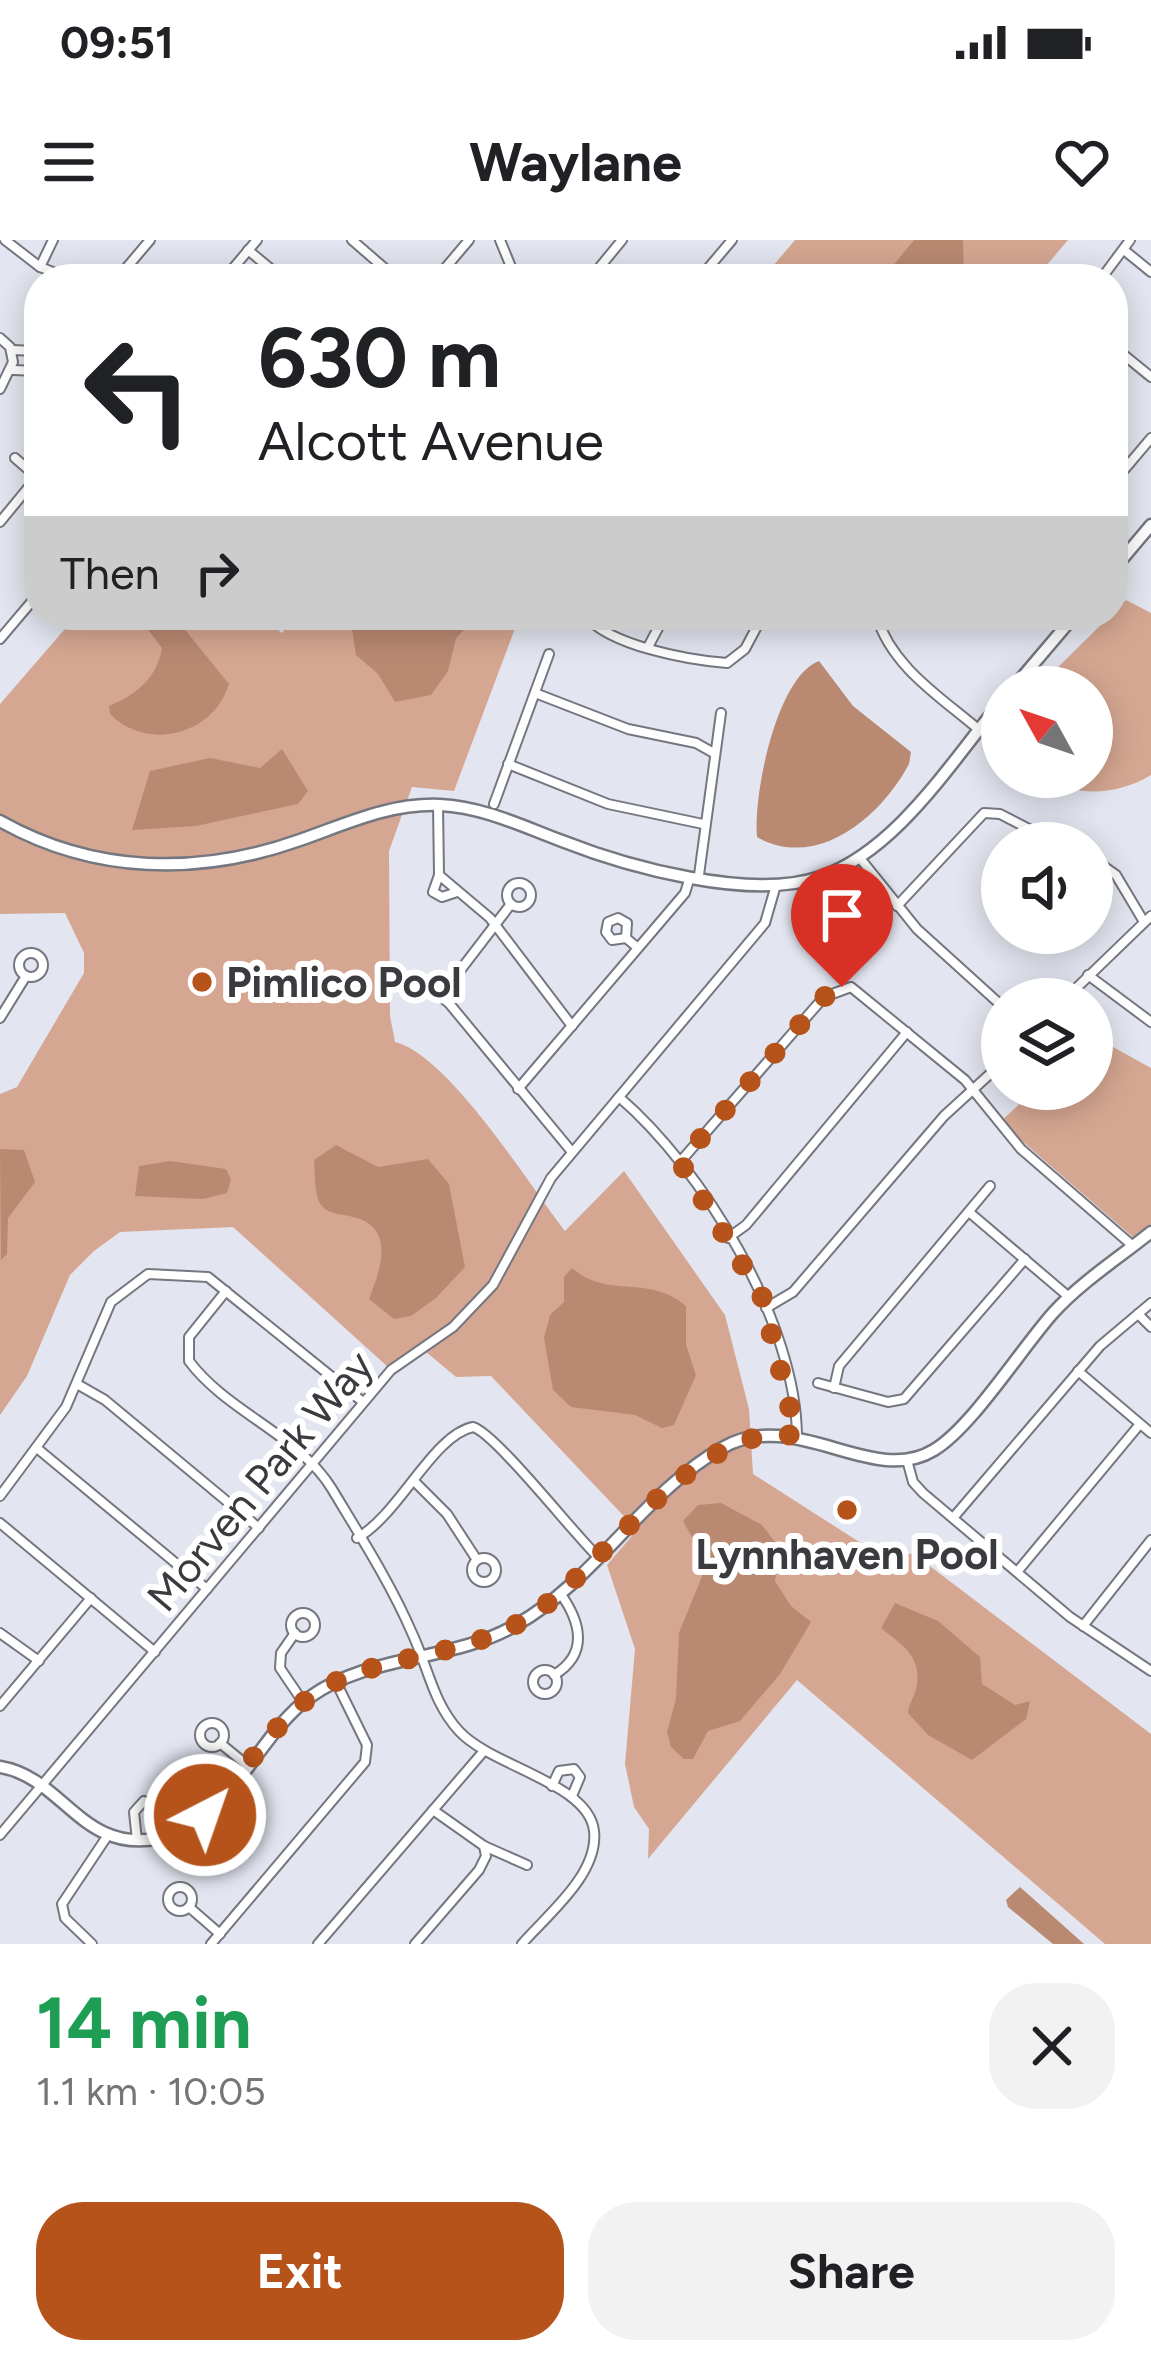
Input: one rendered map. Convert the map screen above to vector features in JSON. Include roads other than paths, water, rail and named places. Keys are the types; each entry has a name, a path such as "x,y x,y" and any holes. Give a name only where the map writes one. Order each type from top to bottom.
{"street":[{"path":"5,240 36,264"},
{"path":"130,264 150,240"},
{"path":"236,264 257,240"},
{"path":"352,240 380,264"},
{"path":"449,264 469,240"},
{"path":"602,264 622,240"},
{"path":"712,264 732,240"},
{"path":"1113,264 1130,240"},
{"path":"248,250 265,264"},
{"path":"1124,250 1151,272"},
{"path":"0,338 11,350 13,370 0,389"},
{"path":"11,350 24,350"},
{"path":"13,370 24,370"},
{"path":"1129,464 1151,438"},
{"path":"15,458 24,466"},
{"path":"0,522 24,494"},
{"path":"1128,549 1151,525"},
{"path":"0,639 24,610"},
{"path":"605,630 648,647 727,663 745,649 755,630"},
{"path":"648,647 657,630"},
{"path":"881,630 904,667 978,729"},
{"path":"1032,666 1062,630"},
{"path":"494,804 549,654"},
{"path":"535,693 628,730 696,743 712,752"},
{"path":"518,1089 685,893 694,875 722,713"},
{"path":"0,821 67,852 160,866 226,860 379,812 439,805 490,814 625,863 776,885 826,875 858,856 904,817 981,726"},
{"path":"508,764 608,804 704,824"},
{"path":"439,805 439,875 431,887 437,896 458,892"},
{"path":"897,907 984,813 1015,822"},
{"path":"858,856 897,907 981,986"},
{"path":"1085,978 1148,919 1113,873"},
{"path":"439,875 496,926 572,1026"},
{"name":"Morven Park Way","path":"0,1835 391,1370 453,1327 493,1285 521,1240 542,1192 765,923 776,885"},
{"path":"449,1003 453,980 511,904"},
{"path":"626,938 638,948"},
{"path":"1088,975 1151,1022"},
{"path":"0,1018 26,976"},
{"path":"453,980 438,982 434,991 572,1152"},
{"path":"680,1162 832,990 860,992 974,1089 1012,1140 1133,1246"},
{"path":"728,1238 746,1225 908,1032"},
{"path":"766,1308 799,1285 932,1130 981,1083"},
{"path":"619,1096 659,1132 680,1162 766,1308 797,1436"},
{"path":"834,1388 839,1366 990,1186"},
{"path":"968,1212 1070,1298"},
{"path":"0,1767 42,1786 80,1821 108,1835 161,1838 197,1822 304,1702 335,1682 500,1634 560,1593 659,1498 723,1447 766,1434 797,1436 907,1460 932,1452 1070,1298 1151,1232"},
{"path":"818,1383 888,1402 911,1394 1025,1259"},
{"path":"0,1496 38,1449 77,1384 106,1310 129,1284 157,1273 190,1274 226,1291 363,1402"},
{"path":"226,1291 189,1336 189,1361 311,1465 332,1489 405,1618 449,1720 483,1752 572,1796 590,1816 594,1830 590,1862 522,1944"},
{"path":"953,1518 1078,1371 1151,1303"},
{"path":"1138,1314 1151,1327"},
{"path":"1078,1371 1151,1433"},
{"path":"77,1384 105,1400 259,1528"},
{"path":"1017,1572 1141,1424"},
{"path":"357,1538 382,1522 455,1434 479,1428 600,1559"},
{"path":"38,1449 207,1589"},
{"path":"907,1460 913,1482 953,1518 1083,1626 1151,1671"},
{"path":"416,1482 447,1514 477,1560"},
{"path":"0,1523 154,1652"},
{"path":"1083,1626 1151,1540"},
{"path":"554,1675 572,1663 579,1638 560,1593"},
{"path":"0,1706 91,1598"},
{"path":"0,1633 39,1660"},
{"path":"295,1633 281,1653 280,1668 304,1702"},
{"path":"212,1944 365,1762 368,1745 335,1682"},
{"path":"220,1743 248,1766"},
{"path":"318,1944 483,1752"},
{"path":"552,1786 559,1771 574,1769 579,1782 572,1796"},
{"path":"137,1840 134,1812 144,1801 157,1808 161,1838"},
{"path":"433,1810 484,1846 527,1865"},
{"path":"92,1944 65,1918 62,1904 108,1835"},
{"path":"415,1944 484,1862 484,1846"},
{"path":"189,1907 220,1934"}],"place":[{"name":"Pimlico Pool","path":"202,982"},
{"name":"Lynnhaven Pool","path":"847,1510"}]}
